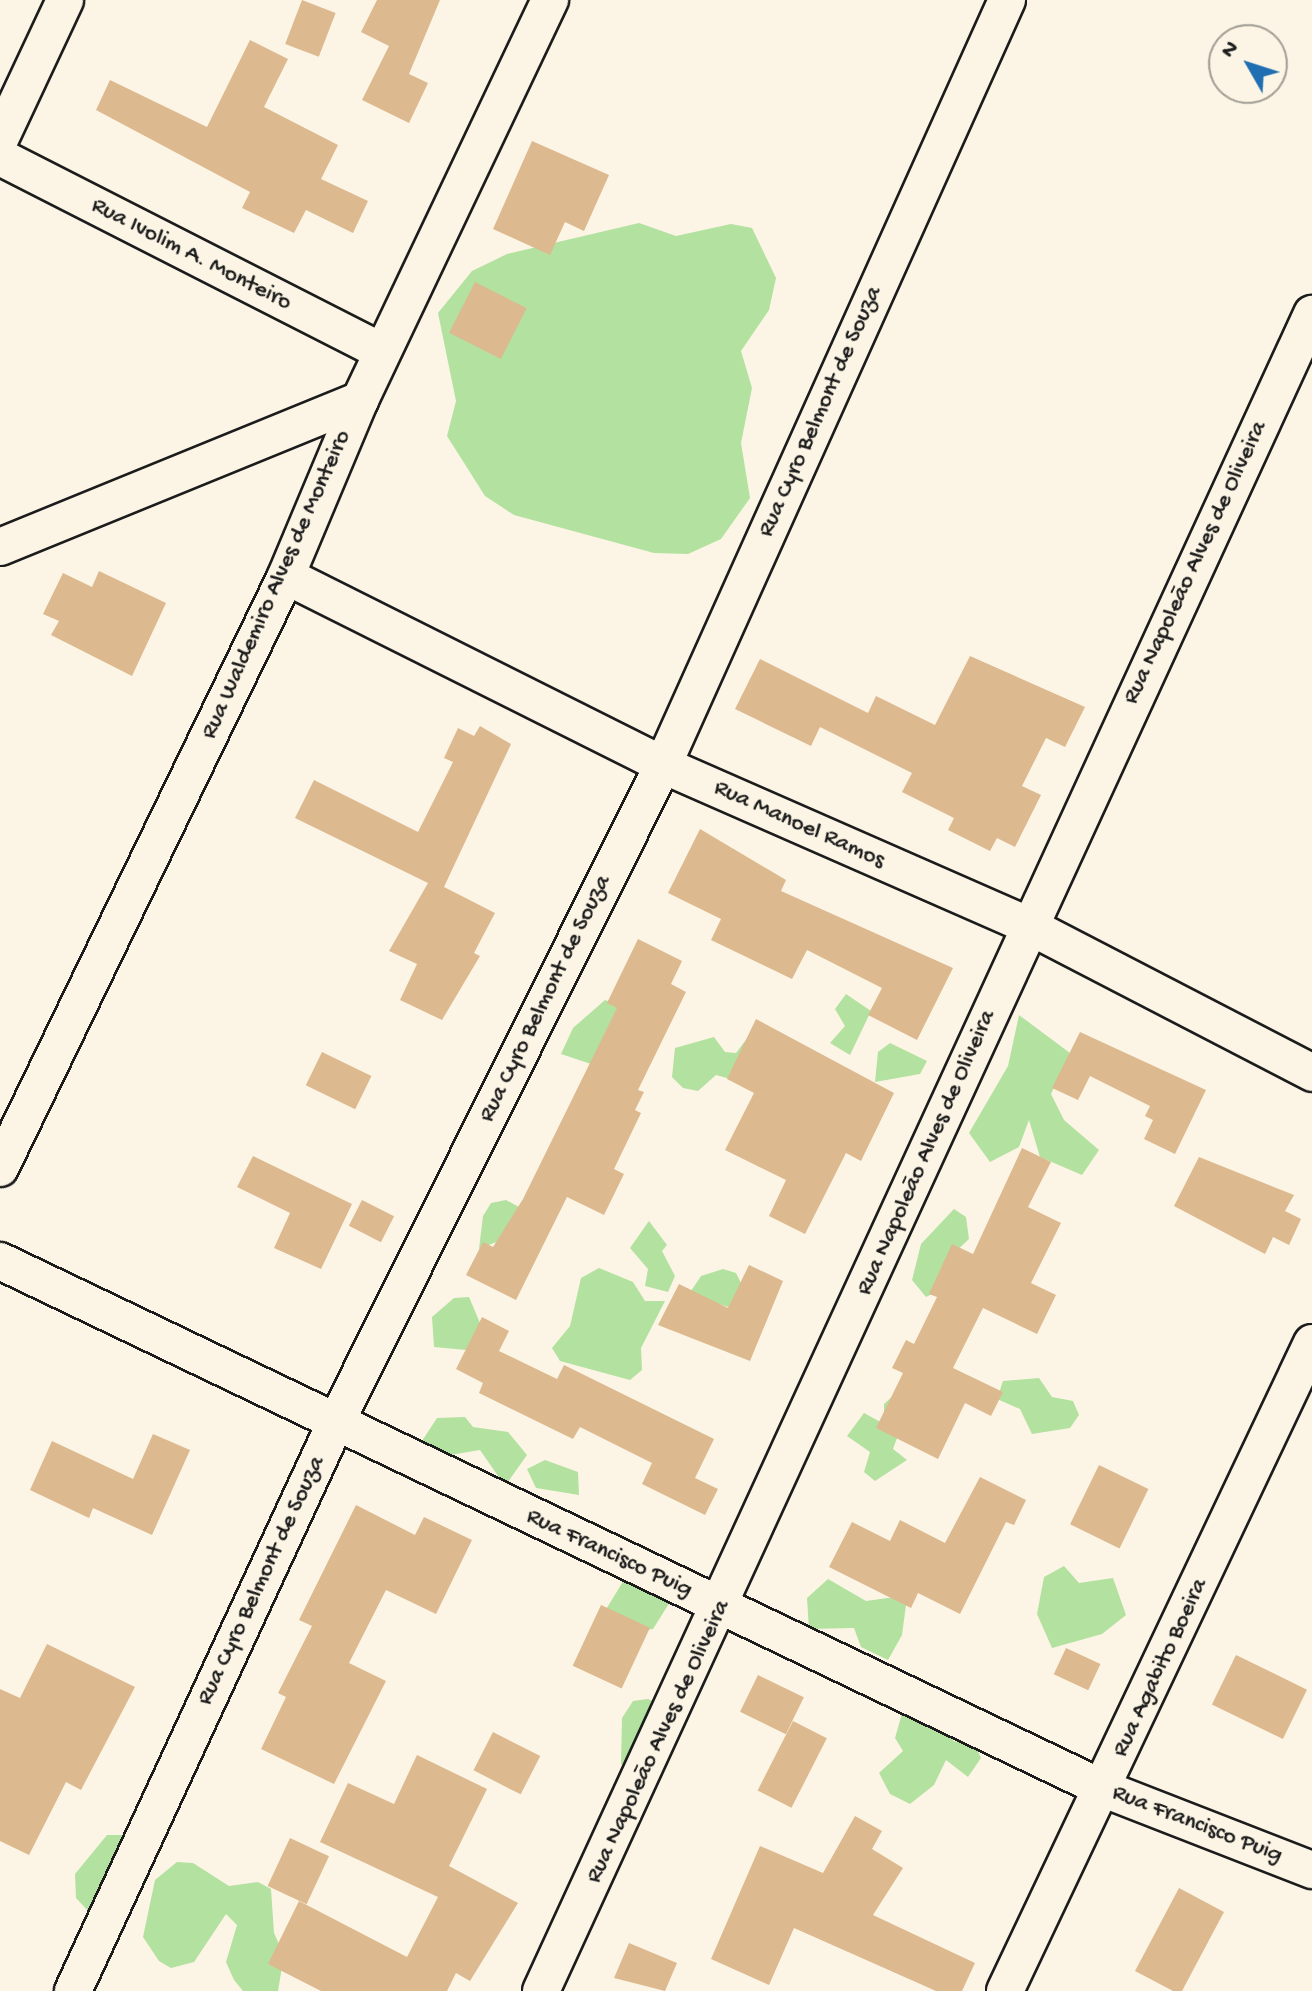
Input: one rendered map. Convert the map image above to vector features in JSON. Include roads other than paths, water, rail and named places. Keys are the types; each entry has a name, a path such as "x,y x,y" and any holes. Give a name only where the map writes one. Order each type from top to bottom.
{"street":[{"path":"0,139 65,0"},
{"name":"Rua Waldemiro Alves de Monteiro","path":"0,1168 286,576 382,352 550,0"},
{"name":"Rua Cyro Belmont de Souza","path":"73,1991 335,1424 663,765 1007,0"},
{"name":"Rua Ivolim A. Monteiro","path":"0,157 382,352"},
{"name":"Rua Napoleão Alves de Oliveira","path":"541,1991 723,1608 1029,926 1312,314"},
{"path":"0,547 360,400"},
{"name":"Rua Manoel Ramos","path":"286,576 663,765 1029,926 1312,1073"},
{"name":"Rua Francisco Puig","path":"0,1261 335,1424 1104,1789 1312,1870"},
{"name":"Rua Agabito Boeira","path":"1005,1991 1104,1789 1312,1343"}]}
